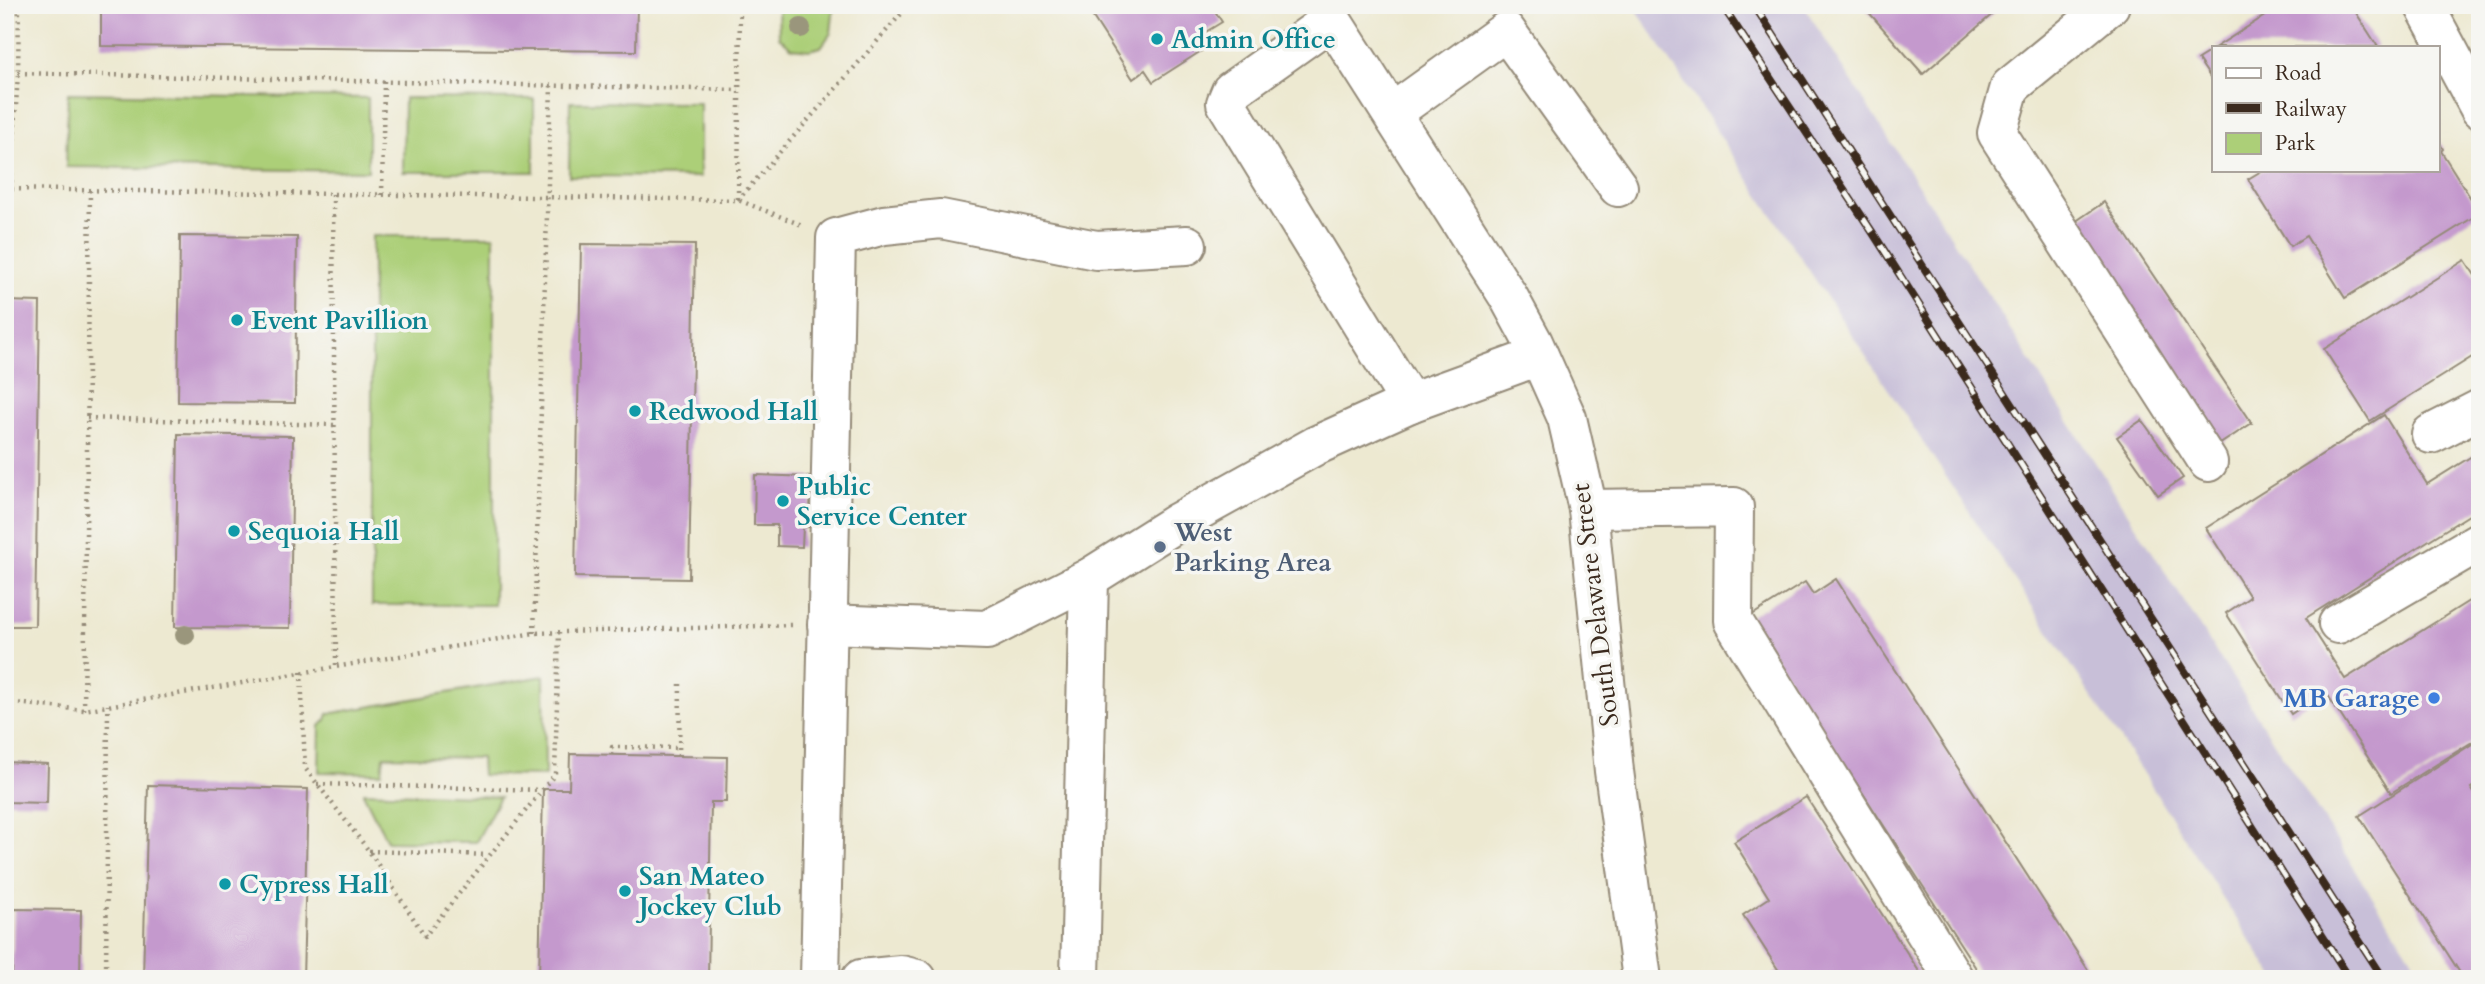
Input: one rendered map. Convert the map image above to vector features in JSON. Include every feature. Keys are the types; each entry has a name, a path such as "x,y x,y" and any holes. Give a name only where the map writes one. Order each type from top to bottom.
{"main road":[{"path":"2110,5 2010,87 1997,133 2208,462"},
{"path":"2424,5 2480,109"},
{"path":"1327,13 1231,91 1226,103 1410,403"},
{"name":"South Delaware Street","path":"1327,13 1508,296 1567,418 1588,509 1614,771 1642,979"},
{"path":"1392,113 1506,31 1618,187"},
{"path":"820,979 836,238 884,225 941,219 1096,250 1187,245"},
{"path":"827,624 987,630 1089,578 1178,522 1315,446 1410,403 1539,356"},
{"path":"2431,434 2480,410"},
{"path":"1588,509 1734,507 1733,621 1954,979"},
{"path":"2338,624 2480,541"},
{"path":"1080,979 1089,578"},
{"path":"861,979 901,975 917,979"}],"path":[{"path":"19,5 18,73 8,189 738,200 836,238"},
{"path":"738,200 740,5"},
{"path":"738,200 909,5"},
{"path":"18,73 739,90"},
{"path":"382,195 384,81"},
{"path":"534,633 551,86"},
{"path":"84,709 90,191"},
{"path":"333,194 336,666"},
{"path":"88,418 335,425"},
{"path":"5,702 84,709 534,633 827,624"},
{"path":"301,672 305,768 369,851 425,936 555,774 559,632"},
{"path":"679,756 680,684"},
{"path":"106,979 108,705"},
{"path":"611,755 612,747 679,748"},
{"path":"317,785 542,790"},
{"path":"369,851 489,855"}],"shaded area":[{"path":"1633,5 1803,5 2425,979 2275,979 2148,781"}],"green space":[{"path":"778,5 834,5 831,33 821,47 809,50 792,48 779,37"},
{"path":"68,93 368,98 368,171 66,167"},
{"path":"404,98 534,99 534,172 403,172"},
{"path":"570,102 700,103 700,177 569,176"},
{"path":"372,236 494,236 494,605 372,605"},
{"path":"544,676 545,776 482,775 481,758 384,756 382,773 319,772 320,726 328,714"},
{"path":"363,792 500,797 476,842 387,841"}],"building":[{"path":"101,5 637,5 636,51 101,46"},
{"name":"Admin Office","path":"1098,5 1211,5 1222,22 1204,33 1212,44 1153,82 1145,70 1133,79 1089,11"},
{"path":"1868,5 2003,5 1923,74 1865,8"},
{"path":"2282,5 2351,5 2377,46 2218,46"},
{"path":"2212,50 2212,80 2198,59"},
{"path":"2440,144 2443,149 2441,151 2480,213 2345,298 2306,236 2290,246 2248,179 2260,172 2440,172"},
{"path":"2104,202 2252,423 2220,444 2072,224"},
{"name":"Event Pavillion","path":"180,236 297,237 295,403 178,402"},
{"name":"Redwood Hall","path":"581,244 695,245 689,579 575,577"},
{"path":"2465,260 2480,283 2480,352 2370,421 2324,349"},
{"path":"5,301 40,302 35,626 5,626"},
{"path":"2384,415 2427,484 2480,451 2480,508 2306,618 2345,679 2480,594 2480,737 2391,793 2325,691 2291,714 2226,613 2250,597 2206,528"},
{"path":"2142,420 2183,478 2158,495 2117,437"},
{"name":"Sequoia Hall","path":"178,434 293,436 290,628 175,627"},
{"name":"Public Service Center","path":"755,475 813,477 810,527 803,527 802,547 777,546 777,525 754,525"},
{"path":"1836,579 2094,979 1983,979 1749,617 1805,582 1813,594"},
{"path":"2480,739 2480,782 2471,788 2480,802 2480,973 2471,979 2464,979 2359,816"},
{"name":"San Mateo Jockey Club","path":"570,754 727,757 726,802 711,802 708,979 539,979 543,789 569,789"},
{"path":"5,762 48,764 47,803 5,802"},
{"name":"Cypress Hall","path":"148,785 308,789 303,979 143,979"},
{"path":"1806,797 1924,979 1767,979 1779,971 1743,915 1769,898 1734,842"},
{"path":"14,909 81,910 80,979 12,979"}],"railway":[{"path":"1722,5 1873,233 2350,979"},
{"path":"1754,5 2384,979"}],"place":[{"name":"Admin Office","path":"1157,39"},
{"name":"Event Pavillion","path":"237,320"},
{"name":"Redwood Hall","path":"635,411"},
{"name":"Public Service Center","path":"783,501"},
{"name":"Sequoia Hall","path":"234,531"},
{"name":"West Parking Area","path":"1160,547"},
{"name":"MB Garage","path":"2434,698"},
{"name":"Cypress Hall","path":"225,884"},
{"name":"San Mateo Jockey Club","path":"625,891"}]}
